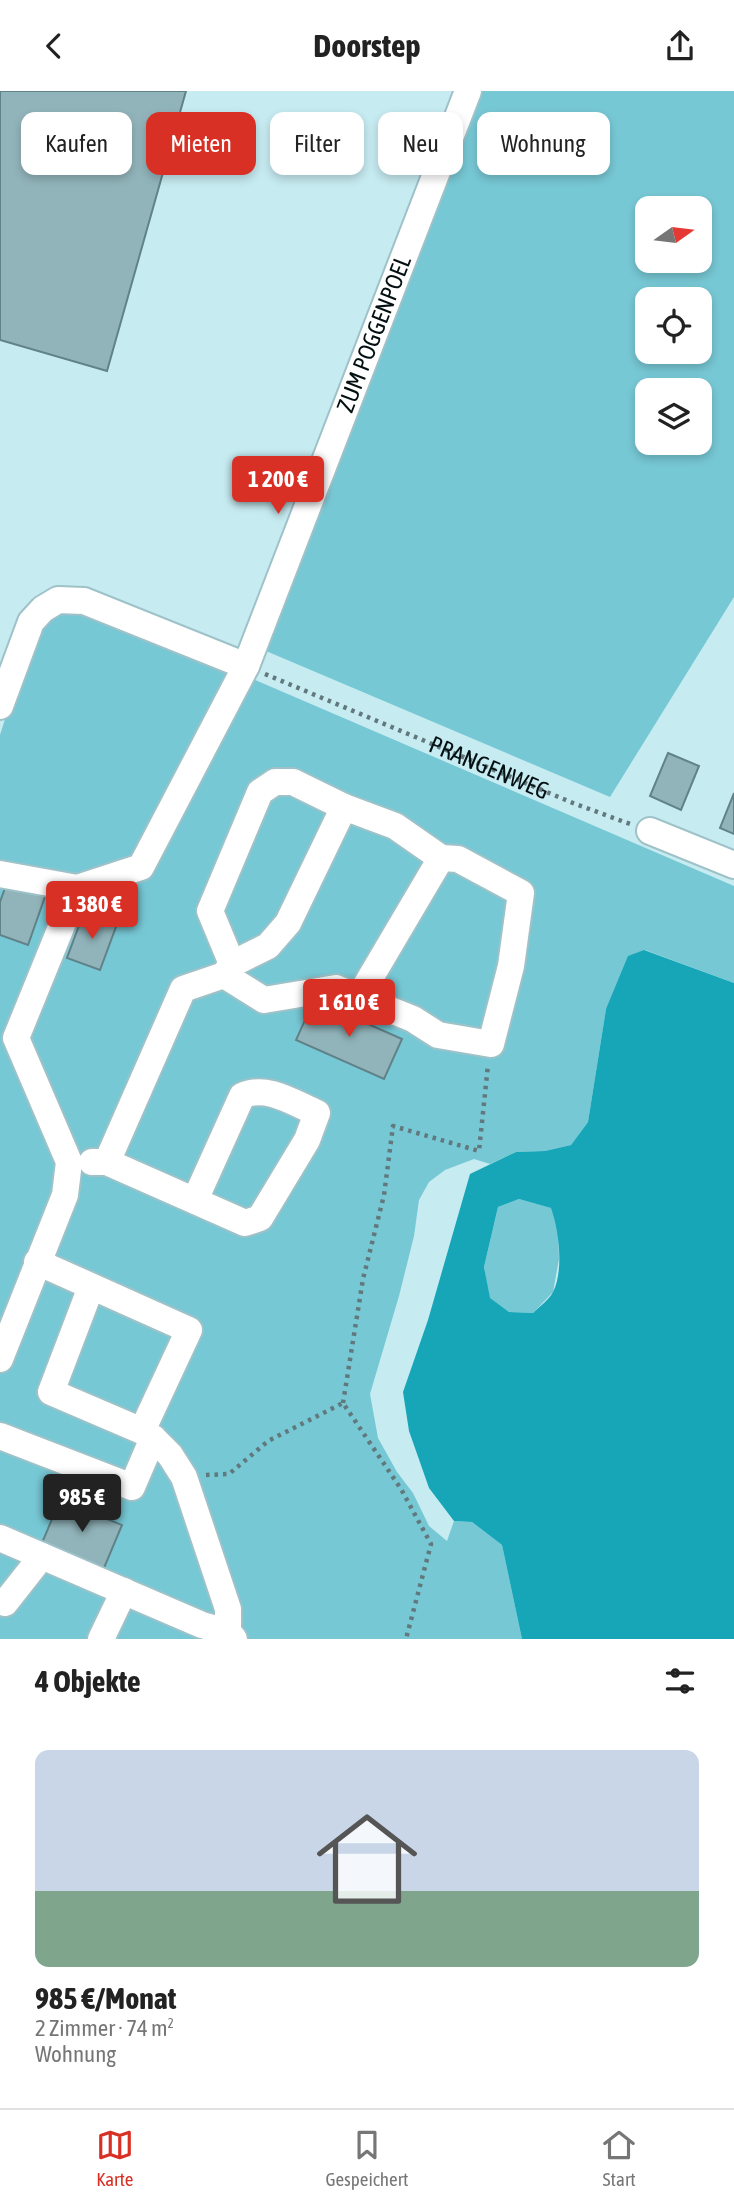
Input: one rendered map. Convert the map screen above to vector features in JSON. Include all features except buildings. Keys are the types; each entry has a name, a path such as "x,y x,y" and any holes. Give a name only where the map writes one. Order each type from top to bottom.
{"street":[{"name":"ZUM POGGENPOEL","path":"77,888 141,867 246,666 468,91"},
{"path":"0,706 31,622 43,609 58,600 84,601 246,666"},
{"path":"275,782 293,782 344,807 395,826 441,857 458,859 521,893 511,965 491,1044 438,1035 413,1019 336,988 264,1000 228,970 210,911 260,792 275,782"},
{"path":"107,1162 183,989 228,970 268,946 288,923 344,807"},
{"path":"650,831 734,865"},
{"path":"359,997 441,857"},
{"path":"0,874 77,888 16,1038 69,1162 65,1195 37,1262 7,1323 0,1359"},
{"path":"69,1162 107,1162 245,1223 260,1218 307,1140 317,1113 268,1093 252,1091 242,1096 195,1200"},
{"path":"0,1436 132,1487 147,1434 189,1330 37,1262"},
{"path":"0,1538 229,1637 229,1609 184,1477 170,1455 147,1434 51,1392 91,1287"},
{"path":"5,1603 42,1556"},
{"path":"102,1639 124,1591"}],"path":[{"name":"PRANGENWEG","path":"246,666 573,803 650,831"},
{"path":"406,1639 431,1544 401,1489 343,1403 363,1279 384,1195 393,1126 479,1151 491,1044"},
{"path":"184,1477 229,1474 268,1441 343,1403"}],"shaded area":[{"path":"482,91 734,91 734,597 610,797 266,651 450,175 463,175 463,140"},
{"path":"66,604 253,679 734,886 734,983 645,950 606,1009 588,1122 571,1145 545,1151 516,1152 490,1164 474,1159 445,1170 429,1182 419,1200 414,1236 399,1296 370,1394 378,1438 397,1472 413,1493 429,1526 447,1541 454,1521 472,1522 502,1545 522,1639 0,1639 0,735 36,621"},
{"path":"644,950 734,983 734,1639 522,1639 502,1545 472,1522 454,1521 429,1488 409,1431 403,1392 428,1320 470,1174 516,1152 545,1151 571,1145 588,1122 606,1009 628,956","holes":["519,1199 551,1208 559,1250 558,1273 553,1292 533,1313 509,1312 490,1298 484,1267 498,1207"]},
{"path":"519,1199 552,1208 558,1228 559,1259 553,1292 533,1313 509,1312 489,1298 484,1267 498,1207"}]}
